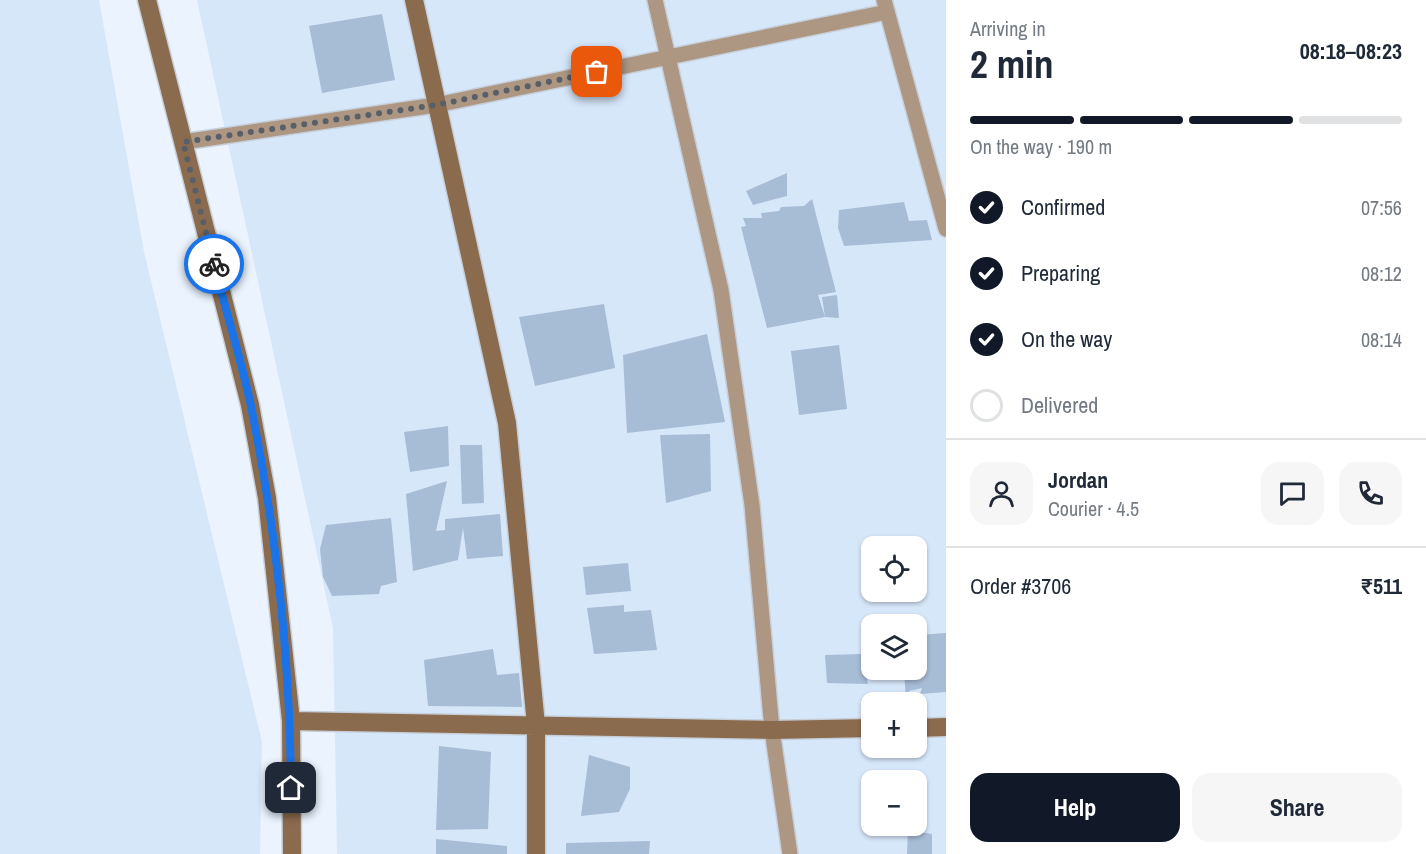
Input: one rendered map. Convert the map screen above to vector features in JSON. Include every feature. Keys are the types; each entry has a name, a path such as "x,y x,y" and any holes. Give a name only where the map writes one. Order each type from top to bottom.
{"street":[{"path":"147,0 250,405 267,498 291,721 292,854"},
{"path":"414,0 507,423 536,725 536,854"},
{"path":"655,0 666,58 721,290 752,505 772,730 790,854"},
{"path":"183,142 436,105 666,58 886,6 946,229"},
{"path":"291,721 772,730 861,728"},
{"path":"927,728 946,727"}],"shaded area":[{"path":"0,0 99,0 144,252 262,742 260,854 0,854"},
{"path":"197,0 946,0 946,854 337,854 333,628"}],"building":[{"path":"382,14 395,80 322,93 309,26"},
{"path":"787,173 787,196 753,205 746,191"},
{"path":"812,199 836,292 818,295 825,317 767,328 741,227 746,226 743,218 762,218 761,213 779,211 781,207 804,206"},
{"path":"904,202 909,221 927,220 932,240 844,246 838,228 839,210"},
{"path":"837,295 839,318 825,317 822,297"},
{"path":"604,304 615,368 535,386 519,317"},
{"path":"707,334 725,422 627,433 623,355"},
{"path":"839,345 847,409 799,415 791,351"},
{"path":"448,426 449,466 410,472 404,432"},
{"path":"710,434 711,491 666,503 660,435"},
{"path":"460,445 482,445 484,503 462,504"},
{"path":"447,481 436,531 445,530 445,519 500,514 503,556 467,559 463,528 458,560 413,571 406,494"},
{"path":"391,518 397,582 381,586 379,594 332,596 323,577 320,549 326,525"},
{"path":"628,563 631,591 586,595 583,567"},
{"path":"624,605 624,612 651,610 657,650 594,654 587,608"},
{"path":"946,633 946,692 927,693 921,692 922,688 905,692 905,680 927,680 927,634"},
{"path":"493,649 497,675 519,673 522,707 428,706 424,660"},
{"path":"861,654 861,680 867,680 868,684 827,683 825,655"},
{"path":"439,746 491,752 488,829 436,830"},
{"path":"589,755 630,767 630,789 619,812 581,816"},
{"path":"932,834 932,854 907,854 908,836"},
{"path":"436,839 507,846 507,854 436,854"},
{"path":"650,841 649,854 566,854 566,843"}],"way so far":[{"path":"214,264 183,142 436,105 597,72"}],"route":[{"path":"214,264 250,405 267,498 291,721 291,788"}]}
